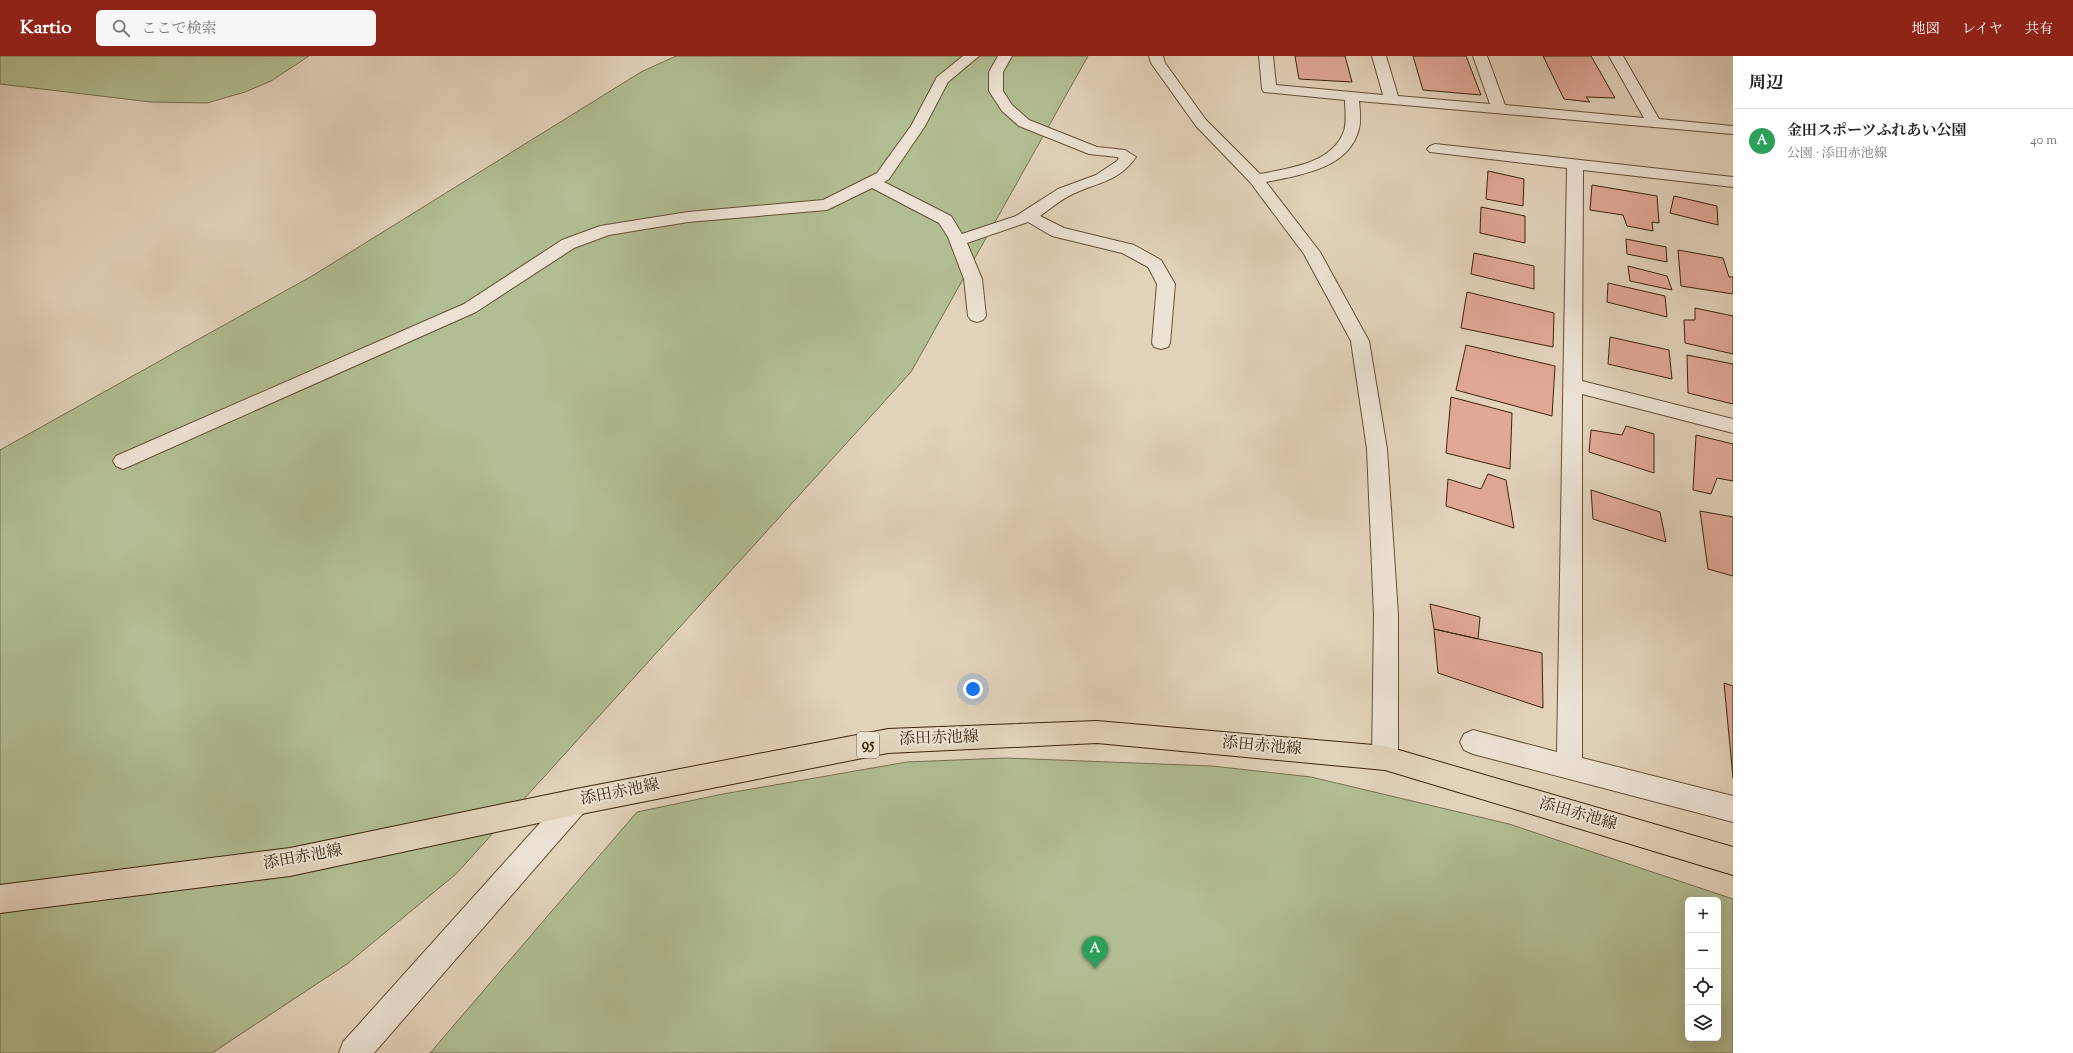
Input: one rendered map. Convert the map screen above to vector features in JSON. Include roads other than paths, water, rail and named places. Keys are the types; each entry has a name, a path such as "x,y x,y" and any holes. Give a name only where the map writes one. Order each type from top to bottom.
{"main road":[{"name":"添田赤池線","path":"0,899 290,862 576,802 888,741 1097,732 1385,758 1733,861"}],"street":[{"path":"123,461 470,308 574,242 606,230 688,217 827,205 883,176 918,126 942,80 972,56"},
{"path":"958,240 1007,225 1029,216 1066,190 1107,177 1123,165 1128,157 1120,153 1094,151 1024,123 1007,108 996,91 996,72 1005,56"},
{"path":"1156,56 1158,63 1201,123 1256,179 1312,252 1360,341 1377,449 1386,615 1385,758"},
{"path":"1266,56 1269,89 1733,130"},
{"path":"1379,56 1392,100"},
{"path":"1480,56 1498,109"},
{"path":"1616,56 1654,123"},
{"path":"1256,179 1314,165 1339,152 1351,131 1352,97"},
{"path":"1435,149 1733,182"},
{"path":"1569,767 1575,164"},
{"path":"872,182 921,206 945,220 958,240 973,279 977,316"},
{"path":"1029,216 1058,232 1128,249 1155,264 1166,284 1161,343"},
{"path":"1573,384 1733,426"},
{"path":"1473,742 1733,809"},
{"path":"354,1053 576,802"}],"place":[{"name":"金田スポーツふれあい公園","path":"1095,969"}]}
